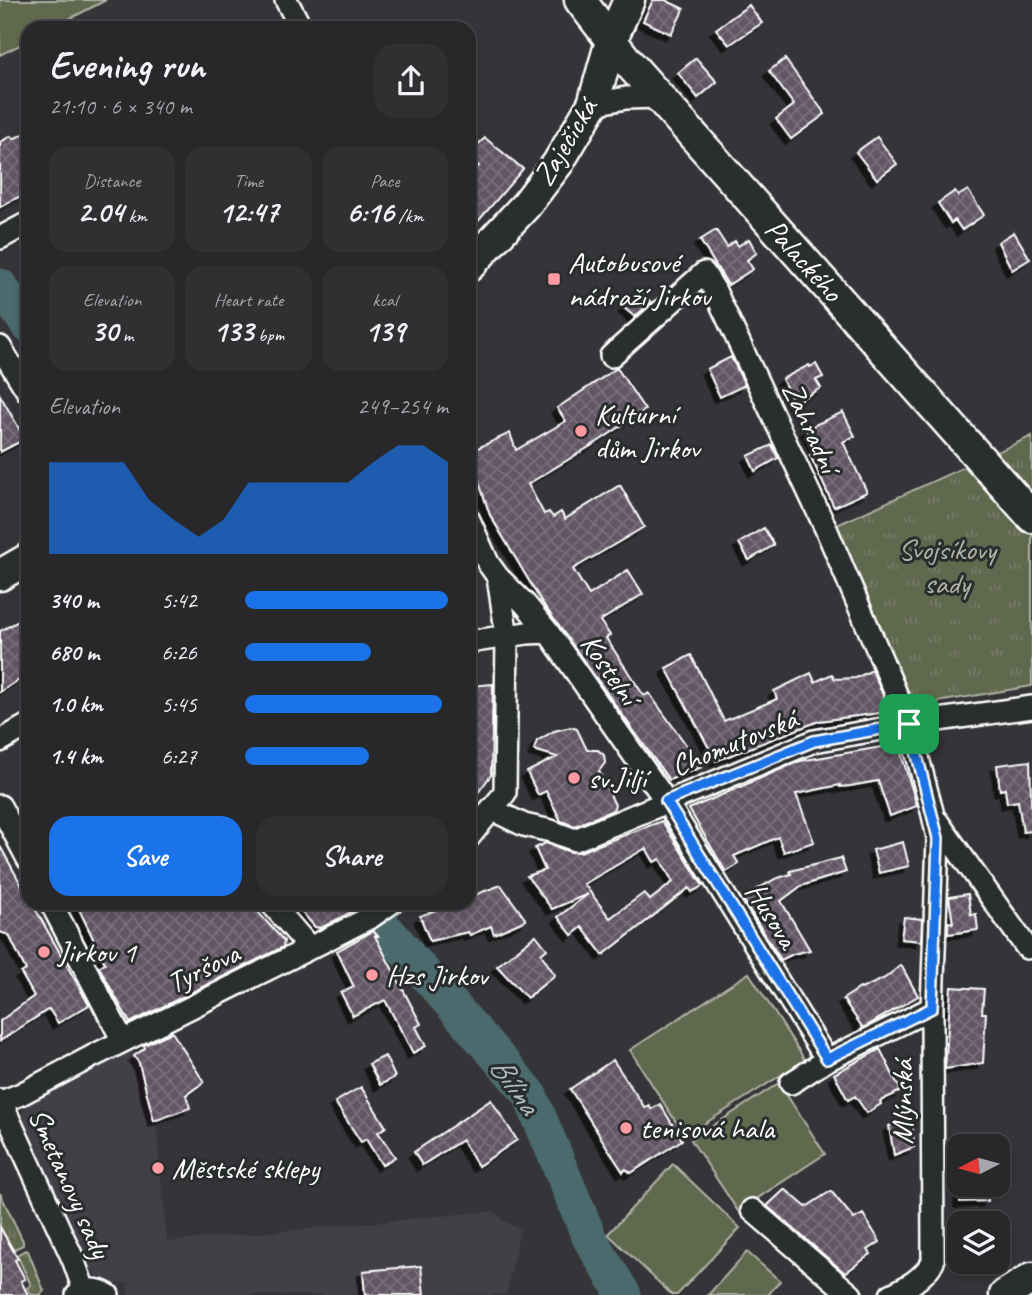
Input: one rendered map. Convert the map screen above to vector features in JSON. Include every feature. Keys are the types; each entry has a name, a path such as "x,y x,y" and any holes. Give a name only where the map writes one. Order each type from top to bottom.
{"street":[{"path":"286,0 297,21"},
{"name":"Palackého","path":"580,0 659,97 1032,517"},
{"name":"Zaječická","path":"476,258 526,205 558,163 593,104 611,41 629,0"},
{"path":"593,104 625,98 659,97"},
{"path":"0,238 21,227"},
{"name":"Zahradní","path":"611,356 704,273 714,289 827,531 909,724"},
{"path":"0,347 21,381"},
{"name":"Kostelní","path":"476,536 488,563 498,577 548,632 666,801"},
{"path":"0,575 21,563"},
{"name":"Kostelní","path":"476,828 505,793 507,637 498,577"},
{"path":"476,641 548,632"},
{"name":"Chomutovská","path":"491,809 524,825 575,840 814,741 909,724 1032,707"},
{"name":"Mlýnská","path":"891,1295 913,1284 926,1273 933,1262 932,1008 938,838 909,724"},
{"path":"0,741 21,729"},
{"name":"Husova","path":"666,801 827,1059"},
{"path":"0,806 21,846"},
{"path":"933,815 1027,948"},
{"path":"55,910 123,1041"},
{"path":"277,910 310,948 381,910"},
{"name":"Tyršova","path":"0,1101 22,1094 310,948"},
{"path":"791,1083 827,1059 932,1008"},
{"name":"Smetanovy sady","path":"0,1101 73,1259 81,1293 99,1290 107,1295"},
{"path":"752,1210 851,1295"},
{"path":"1005,1295 1032,1278"}],"shaded area":[{"path":"129,1047 139,1063 156,1126 167,1242 493,1211 505,1222 520,1229 506,1295 128,1295 127,1283 105,1283 83,1259 22,1114 28,1101"}],"green space":[{"path":"0,0 106,0 66,21 21,21 21,44 0,55"},
{"name":"Svojsíkovy sady","path":"1032,436 1032,686 914,706 837,525"},
{"path":"749,973 805,1060 685,1136 630,1050"},
{"path":"779,1083 825,1154 738,1211 691,1140"},
{"path":"673,1164 740,1228 677,1295 672,1295 608,1234"},
{"path":"0,1193 23,1241 23,1245 13,1250 0,1227"},
{"path":"28,1251 44,1291 40,1295 32,1295 27,1288 31,1285 17,1255"},
{"path":"747,1252 780,1281 768,1295 708,1295"}],"building":[{"path":"653,0 665,0 684,9 671,34 643,21"},
{"path":"749,5 762,23 729,45 716,29"},
{"path":"696,58 717,82 698,98 678,73"},
{"path":"785,59 825,114 791,139 776,119 794,105 769,71"},
{"path":"21,135 21,196 0,207 0,142 11,136 13,139"},
{"path":"877,137 897,164 877,179 856,152"},
{"path":"485,138 523,169 476,224 476,169 479,166 476,164 476,146"},
{"path":"968,190 984,215 962,230 955,220 951,223 938,203 955,191 958,196"},
{"path":"716,230 727,247 735,241 738,246 749,239 757,253 747,260 753,269 728,285 700,240"},
{"path":"1014,232 1030,259 1012,270 998,242"},
{"path":"639,291 651,302 635,317 624,308"},
{"path":"731,357 745,385 720,397 707,369"},
{"path":"816,364 823,377 816,380 821,388 794,403 782,379"},
{"path":"617,368 645,410 528,484 544,514 549,512 553,517 561,512 565,519 620,485 644,527 573,569 589,595 628,570 643,594 600,621 610,635 606,638 644,696 649,693 702,767 669,780 541,601 490,515 476,473 476,449 510,433 516,450 566,421 557,408"},
{"path":"0,395 21,432 21,441 0,452"},
{"path":"843,412 855,436 843,442 867,492 834,507 810,455 817,452 806,429"},
{"path":"772,445 778,458 755,471 748,456"},
{"path":"764,528 774,545 749,560 739,543"},
{"path":"21,620 21,678 0,692 0,631"},
{"path":"691,655 724,721 777,699 774,691 811,673 815,682 832,674 835,679 856,678 872,670 889,709 887,712 819,721 716,761 666,668"},
{"path":"493,684 491,775 476,795 476,685"},
{"name":"sv.Jiljí","path":"571,727 577,729 587,750 598,750 604,755 605,763 599,771 615,805 613,810 575,826 561,821 546,791 538,795 527,772 557,757 534,750 537,741 554,731"},
{"path":"893,745 900,750 917,806 890,816 878,781 796,794 814,842 784,852 778,837 734,856 739,864 726,872 689,809 800,761"},
{"path":"1030,761 1032,831 1023,832 1018,801 1007,803 1005,789 1000,790 997,765"},
{"path":"662,821 703,886 692,892 689,888 603,955 582,927 572,935 558,917 588,894 552,909 527,876 545,870 535,848 546,843 570,852 580,852","holes":["646,848 654,862 660,859 673,882 650,900 644,893 610,918 584,884"]},
{"path":"903,842 909,866 879,873 873,850"},
{"path":"0,846 21,884 21,910 36,910 89,1005 58,1023 49,1009 0,1041 0,1021 34,996 21,973 26,970 9,935 0,932"},
{"path":"841,858 846,872 801,886 781,901 810,950 781,960 742,898 775,879 791,874 790,871"},
{"path":"501,885 526,920 494,934 491,926 470,935 468,932 430,941 420,916 436,910 476,910 476,894"},
{"path":"968,894 971,915 976,914 978,930 948,934 948,922 953,923 949,897"},
{"path":"79,910 256,910 284,941 283,947 130,1023 99,967 105,963"},
{"path":"300,910 355,910 321,928 315,927"},
{"path":"904,917 922,919 921,941 901,939"},
{"name":"Hzs Jirkov","path":"373,931 378,936 375,936 421,1024 416,1027 426,1046 413,1053 385,1000 353,1016 341,993 354,987 337,951"},
{"path":"536,935 547,949 541,954 555,975 527,998 497,966"},
{"path":"901,965 918,996 863,1028 843,999 860,988 885,978"},
{"path":"951,987 984,989 982,1013 986,1013 983,1063 945,1069"},
{"path":"172,1032 204,1082 186,1095 190,1108 154,1121 139,1063 134,1056 145,1048 144,1045"},
{"path":"880,1049 901,1091 880,1101 881,1104 867,1113 855,1096 848,1100 834,1074"},
{"path":"385,1056 395,1077 380,1085 369,1064"},
{"name":"tenisová hala","path":"613,1060 645,1108 649,1105 651,1109 660,1104 682,1140 631,1173 626,1169 623,1172 570,1089"},
{"path":"361,1087 386,1127 378,1132 395,1157 382,1165 366,1139 361,1142 335,1102"},
{"path":"491,1100 517,1140 478,1166 462,1140 422,1165 414,1152"},
{"path":"912,1119 914,1147 894,1155 889,1126"},
{"path":"785,1189 806,1207 831,1191 854,1219 863,1214 880,1242 868,1250 871,1254 845,1273 767,1206"},
{"path":"960,1197 988,1197 988,1201 960,1202"},
{"path":"0,1227 18,1259 15,1260 25,1279 21,1281 28,1295 0,1295"},
{"path":"421,1266 424,1295 365,1295 363,1271"}],"waterway":[{"name":"Bílina","path":"0,286 21,315"},
{"name":"Bílina","path":"369,910 529,1093 590,1239 624,1295"}],"place":[{"name":"Autobusové nádraží Jirkov","path":"554,279"},
{"name":"Kulturní dům Jirkov","path":"581,431"},
{"name":"sv.Jiljí","path":"574,778"},
{"name":"Jirkov 1","path":"44,952"},
{"name":"Hzs Jirkov","path":"372,975"},
{"name":"tenisová hala","path":"626,1128"},
{"name":"Městské sklepy","path":"158,1168"}],"route":[{"path":"909,724 938,838 932,1008 827,1059 666,801 814,741 909,724"}]}
